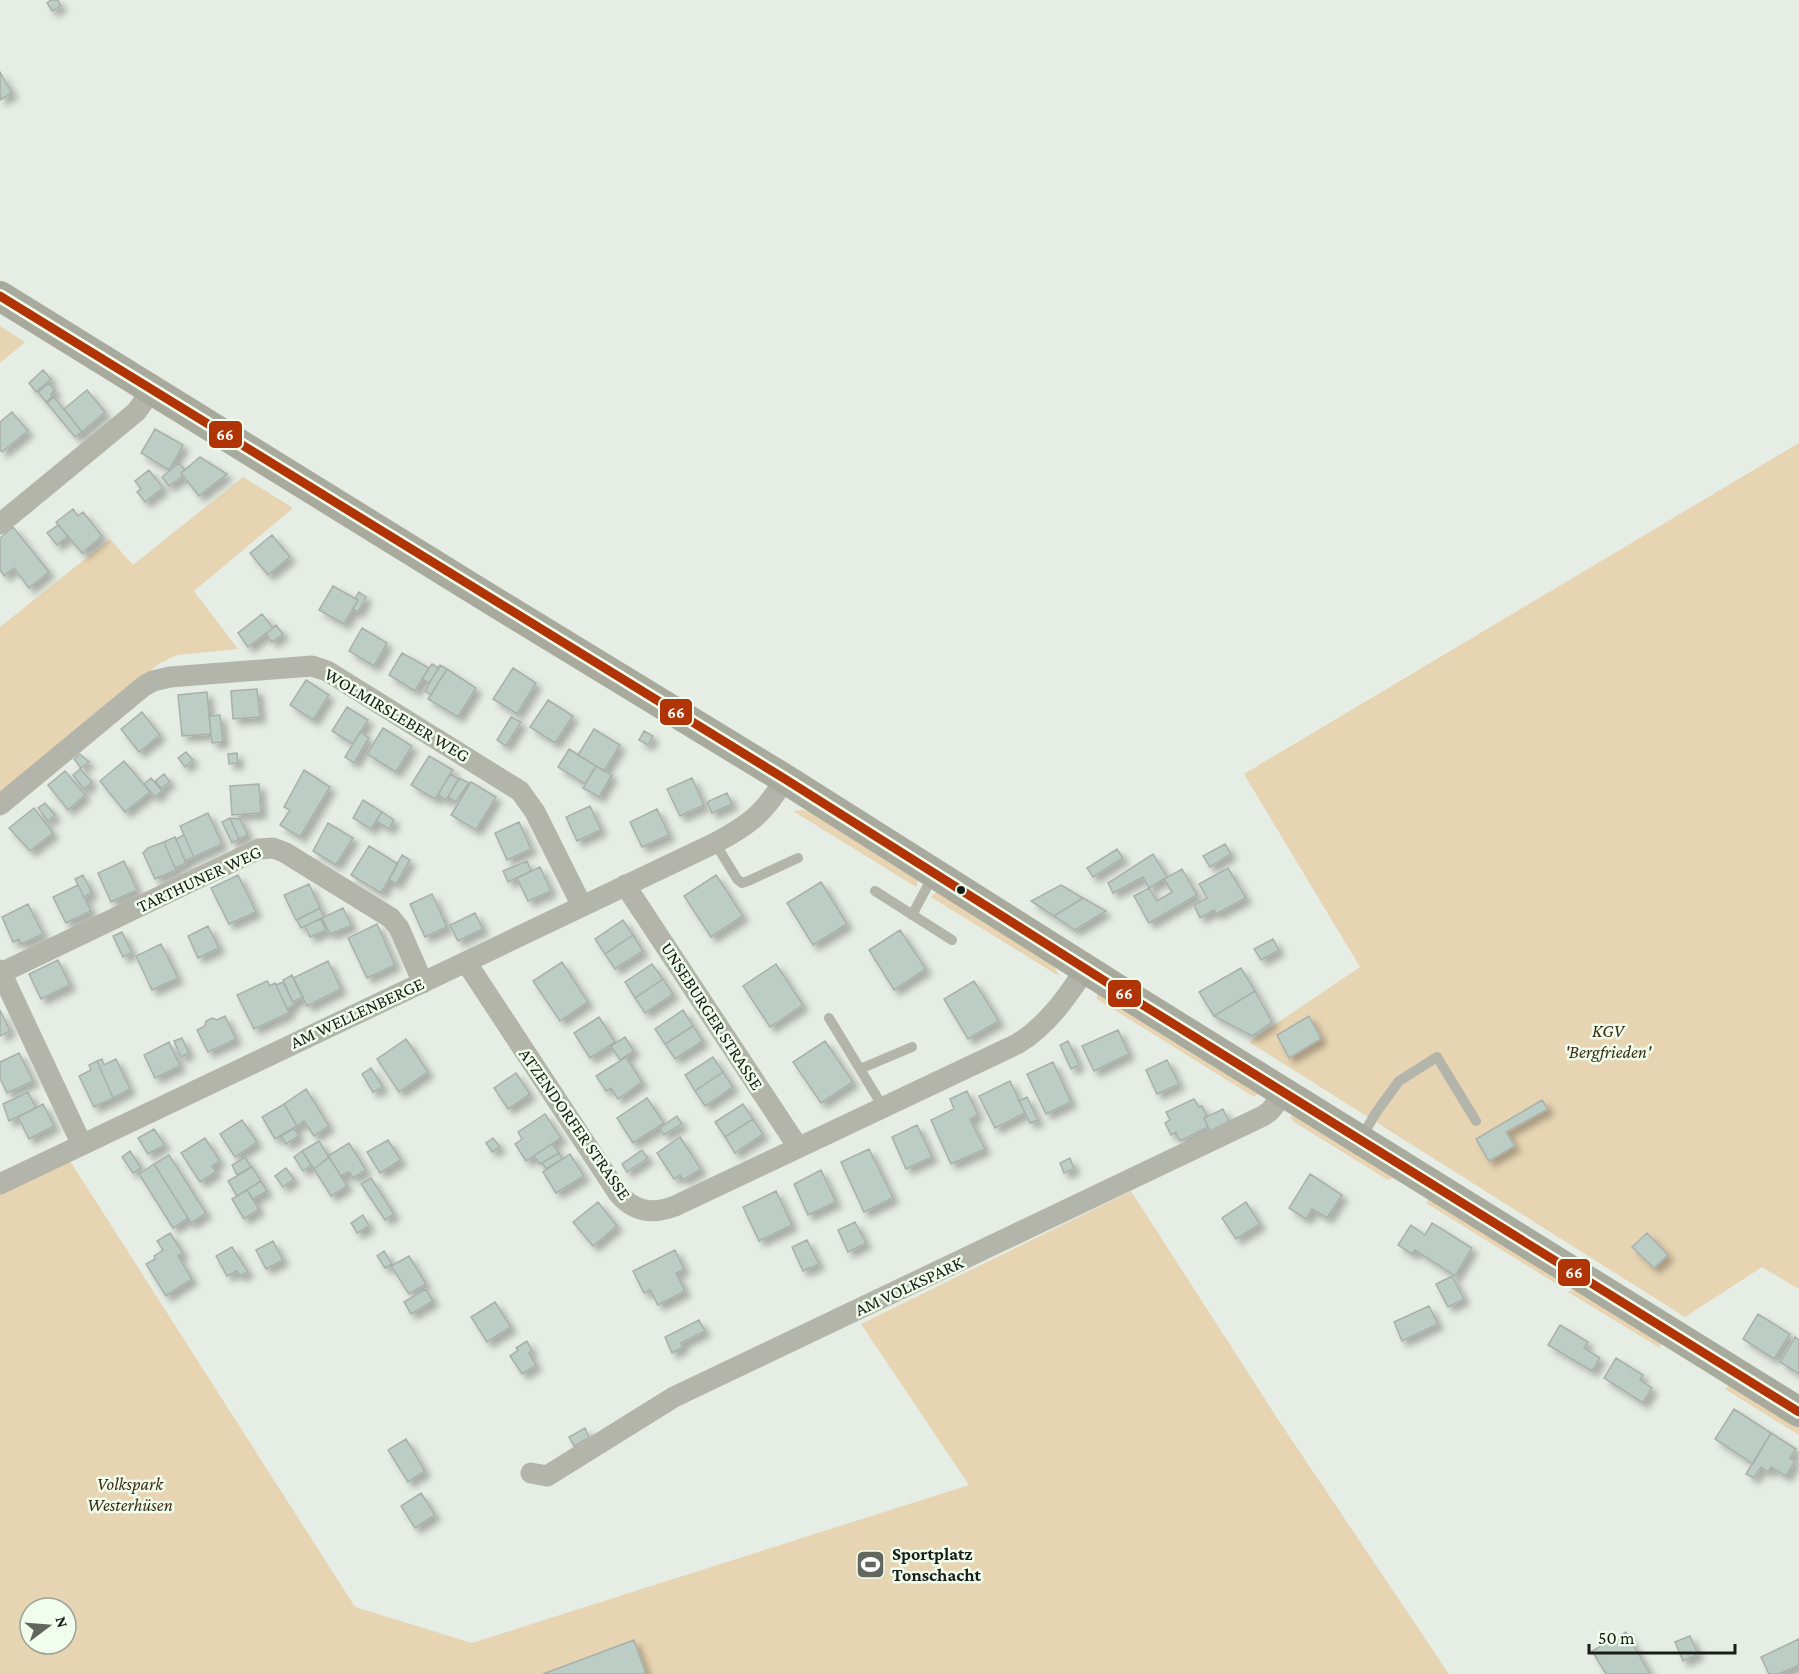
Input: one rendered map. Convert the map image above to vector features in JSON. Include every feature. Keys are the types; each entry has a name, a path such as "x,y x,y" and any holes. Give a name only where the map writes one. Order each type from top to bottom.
{"street":[{"path":"0,296 785,778 934,874 1799,1412"},
{"path":"0,524 136,412 152,390"},
{"name":"WOLMIRSLEBER WEG","path":"0,805 153,681 170,677 312,666 327,671 520,791 536,812 582,906"},
{"name":"AM WELLENBERGE","path":"0,1184 715,843 754,819 766,807 785,778"},
{"name":"TARTHUNER WEG","path":"1,971 260,849 269,847 284,852 389,916 399,928 423,982"},
{"name":"UNSEBURGER STRASSE","path":"625,885 798,1148"},
{"name":"ATZENDORFER STRASSE","path":"466,962 618,1193 634,1208 651,1212 670,1208 1024,1040 1063,1001 1086,968"},
{"path":"1,971 82,1145"},
{"name":"AM VOLKSPARK","path":"531,1473 547,1476 674,1397 1263,1116 1285,1092"}],"lane":[{"path":"715,843 741,883 798,858"},
{"path":"912,915 934,874"},
{"path":"875,891 952,940"},
{"path":"829,1018 883,1107"},
{"path":"860,1069 912,1047"},
{"path":"1361,1140 1375,1114 1399,1081 1437,1057 1476,1121"}],"green space":[{"path":"0,326 25,342 0,363"},
{"name":"KGV 'Bergfrieden'","path":"1799,443 1799,1289 1762,1267 1685,1317 1249,1042 1360,967 1244,774"},
{"path":"243,477 293,508 194,591 238,649 177,655 160,663 0,795 0,627 110,539 133,565"},
{"path":"793,811 815,812 919,876 916,887"},
{"path":"939,890 1054,966 1059,976 931,897"},
{"path":"1097,994 1101,994 1260,1092 1254,1097 1097,999"},
{"path":"1293,1115 1396,1177 1388,1180 1294,1122 1290,1117"},
{"name":"Volkspark Westerhüsen","path":"70,1161 355,1607 472,1643 969,1485 861,1324 1131,1191 1279,1421 1449,1674 0,1674 0,1194"},
{"path":"1430,1197 1562,1279 1555,1283 1426,1203"},
{"path":"1576,1288 1661,1341 1660,1348 1568,1292"},
{"path":"1731,1384 1799,1427 1799,1435 1725,1389"}],"building":[{"path":"51,0 58,0 61,6 52,11 47,3"},
{"path":"0,72 12,93 0,100"},
{"path":"43,370 51,379 36,392 29,383"},
{"path":"49,383 55,391 46,402 38,392"},
{"path":"87,390 105,412 82,432 64,409"},
{"path":"54,397 82,432 75,437 47,403"},
{"path":"12,412 28,431 2,452 0,450 0,422"},
{"path":"155,429 183,445 169,470 141,453"},
{"path":"200,457 227,474 199,496 181,473"},
{"path":"179,463 185,470 181,473 183,476 169,486 162,477"},
{"path":"149,470 163,488 145,502 137,492 141,489 135,481"},
{"path":"73,509 78,516 83,512 102,536 82,553 56,522"},
{"path":"58,525 68,536 57,545 47,533"},
{"path":"13,527 49,572 29,588 14,568 4,576 0,570 0,538"},
{"path":"272,535 290,557 268,575 250,553"},
{"path":"333,586 358,600 344,624 319,610"},
{"path":"359,592 366,597 358,612 353,609"},
{"path":"262,614 273,628 248,647 238,633"},
{"path":"276,625 283,634 272,642 266,634"},
{"path":"362,628 387,643 374,666 349,651"},
{"path":"402,653 429,668 415,691 389,675"},
{"path":"432,664 439,668 429,683 422,679"},
{"path":"440,665 447,669 431,695 425,691"},
{"path":"513,668 536,683 517,714 493,699"},
{"path":"447,669 476,688 458,717 428,699"},
{"path":"306,680 329,695 313,720 290,705"},
{"path":"257,689 260,717 233,719 231,691"},
{"path":"207,692 211,734 182,736 178,695"},
{"path":"548,700 573,716 555,743 530,727"},
{"path":"347,707 368,720 353,744 332,731"},
{"path":"142,712 160,735 139,752 121,729"},
{"path":"220,715 223,742 212,743 209,716"},
{"path":"511,717 521,722 506,746 497,740"},
{"path":"383,728 412,746 396,772 367,754"},
{"path":"594,729 620,745 604,771 578,755"},
{"path":"644,731 653,736 648,745 639,740"},
{"path":"360,732 369,738 354,763 345,757"},
{"path":"569,749 596,766 585,784 558,767"},
{"path":"186,752 193,760 185,767 178,758"},
{"path":"237,753 238,763 229,764 228,754"},
{"path":"80,754 89,762 81,768 74,759"},
{"path":"429,756 453,770 435,799 411,785"},
{"path":"124,761 150,792 125,812 100,781"},
{"path":"596,766 612,775 599,797 583,788"},
{"path":"80,769 92,782 84,789 73,775"},
{"path":"304,770 330,787 300,837 280,825 290,810 284,807"},
{"path":"65,771 85,795 68,810 48,785"},
{"path":"164,774 170,782 161,788 155,781"},
{"path":"450,774 459,779 446,800 438,795"},
{"path":"151,778 162,791 155,797 144,784"},
{"path":"459,778 469,783 456,802 448,797"},
{"path":"692,778 704,805 680,816 667,789"},
{"path":"471,782 496,797 476,830 451,815"},
{"path":"259,784 261,813 232,815 230,786"},
{"path":"727,793 732,804 712,813 707,802"},
{"path":"363,800 382,812 371,829 353,818"},
{"path":"45,803 55,815 48,821 38,808"},
{"path":"590,806 601,830 577,841 566,817"},
{"path":"34,808 53,833 30,851 9,828"},
{"path":"657,809 669,835 642,847 630,822"},
{"path":"382,812 394,820 389,829 376,821"},
{"path":"208,813 222,844 194,857 180,826"},
{"path":"230,818 239,839 232,843 222,822"},
{"path":"230,818 240,819 248,835 239,839"},
{"path":"519,822 531,849 507,860 495,833"},
{"path":"328,823 353,838 336,865 313,851"},
{"path":"184,835 194,857 185,861 176,839"},
{"path":"175,837 186,863 175,868 164,842"},
{"path":"164,842 176,870 155,879 143,853 148,848"},
{"path":"1225,844 1231,854 1210,867 1203,856"},
{"path":"369,846 398,864 381,893 351,875"},
{"path":"1117,849 1123,858 1093,877 1087,868"},
{"path":"1153,854 1167,877 1149,888 1143,877 1113,893 1108,883"},
{"path":"402,855 410,860 396,884 389,879"},
{"path":"124,861 137,890 111,902 98,873"},
{"path":"527,861 531,871 508,882 503,871"},
{"path":"540,867 551,891 528,901 517,878"},
{"path":"1228,868 1246,898 1216,914 1214,910 1200,918 1194,905 1207,898 1199,884"},
{"path":"1182,869 1197,895 1149,923 1134,896 1149,888 1157,901 1172,892 1164,879"},
{"path":"83,875 92,893 84,897 75,879"},
{"path":"238,875 256,912 229,924 211,888"},
{"path":"716,875 743,916 711,937 684,896"},
{"path":"821,882 847,924 813,945 787,903"},
{"path":"309,884 320,908 296,920 284,895"},
{"path":"78,885 91,911 66,923 53,897"},
{"path":"1061,885 1083,898 1054,916 1031,901"},
{"path":"432,894 447,927 425,937 410,904"},
{"path":"1083,898 1106,911 1075,930 1054,916"},
{"path":"28,904 43,934 21,944 19,939 13,942 2,917"},
{"path":"320,908 324,917 301,928 297,920"},
{"path":"343,908 350,926 330,934 322,918"},
{"path":"475,913 483,929 458,941 450,925"},
{"path":"321,919 326,930 310,937 305,926"},
{"path":"623,920 633,935 605,954 595,939"},
{"path":"377,924 395,965 367,978 348,938"},
{"path":"208,926 219,948 198,958 188,936"},
{"path":"900,930 926,969 894,990 869,950"},
{"path":"122,932 132,953 123,957 113,936"},
{"path":"633,935 643,951 615,969 605,954"},
{"path":"1273,939 1279,950 1261,960 1254,949"},
{"path":"161,944 178,978 152,990 136,956"},
{"path":"58,960 70,985 41,999 29,974"},
{"path":"328,961 341,989 307,1006 293,978"},
{"path":"562,962 588,1002 560,1021 533,981"},
{"path":"652,964 663,979 635,998 625,982"},
{"path":"776,964 803,1005 770,1027 743,986"},
{"path":"1241,968 1255,991 1214,1016 1199,992"},
{"path":"292,975 303,997 293,1002 283,980"},
{"path":"663,979 673,994 645,1013 635,998"},
{"path":"267,981 270,986 275,983 289,1013 254,1029 237,995"},
{"path":"974,981 999,1021 968,1039 944,999"},
{"path":"283,982 294,1005 287,1009 276,985"},
{"path":"1255,991 1272,1022 1252,1036 1214,1016"},
{"path":"0,1010 10,1031 0,1036"},
{"path":"683,1010 693,1026 665,1044 655,1029"},
{"path":"225,1016 236,1039 208,1052 197,1030 205,1026 206,1021 212,1018 217,1020"},
{"path":"1309,1016 1321,1039 1289,1058 1277,1035"},
{"path":"599,1017 615,1042 590,1058 574,1033"},
{"path":"693,1026 703,1041 675,1059 665,1044"},
{"path":"1118,1030 1129,1054 1094,1071 1082,1046"},
{"path":"625,1037 634,1051 620,1060 611,1046"},
{"path":"182,1038 189,1053 181,1057 174,1041"},
{"path":"406,1039 428,1072 399,1092 377,1059"},
{"path":"825,1041 853,1082 821,1103 793,1062"},
{"path":"1068,1041 1079,1065 1071,1069 1060,1045"},
{"path":"169,1042 180,1066 155,1078 144,1055"},
{"path":"19,1053 33,1081 7,1093 0,1078 0,1062"},
{"path":"626,1057 642,1082 618,1099 611,1088 606,1091 596,1076"},
{"path":"713,1057 723,1072 695,1091 685,1075"},
{"path":"102,1059 104,1065 116,1059 130,1089 113,1098 97,1061"},
{"path":"1167,1060 1179,1084 1157,1094 1146,1070"},
{"path":"97,1061 113,1098 94,1107 79,1076 91,1070 89,1065"},
{"path":"1053,1062 1071,1102 1046,1114 1027,1074"},
{"path":"371,1068 383,1087 373,1092 362,1074"},
{"path":"723,1072 733,1087 705,1106 695,1091"},
{"path":"516,1073 530,1094 508,1109 494,1088"},
{"path":"1010,1081 1025,1113 995,1128 979,1096"},
{"path":"306,1089 329,1126 314,1136 304,1121 297,1126 284,1104"},
{"path":"967,1091 978,1115 970,1119 985,1149 951,1164 931,1120 954,1109 950,1099"},
{"path":"28,1092 36,1108 9,1121 3,1104"},
{"path":"1027,1097 1038,1120 1030,1123 1019,1101"},
{"path":"647,1098 664,1123 633,1143 617,1118"},
{"path":"1194,1099 1199,1107 1202,1106 1208,1127 1180,1141 1176,1132 1171,1135 1165,1123 1170,1120 1166,1112"},
{"path":"1542,1100 1548,1109 1506,1132 1515,1146 1489,1161 1476,1139"},
{"path":"43,1104 54,1126 29,1139 18,1117"},
{"path":"284,1104 297,1126 275,1139 262,1117"},
{"path":"743,1104 753,1119 725,1137 715,1122"},
{"path":"1223,1109 1231,1126 1212,1135 1204,1118"},
{"path":"545,1114 561,1138 526,1161 515,1144 522,1139 518,1132"},
{"path":"677,1116 682,1124 664,1135 660,1128"},
{"path":"753,1119 763,1134 735,1153 725,1137"},
{"path":"242,1120 257,1142 235,1157 220,1134"},
{"path":"917,1125 932,1157 906,1169 892,1137"},
{"path":"294,1128 299,1136 286,1144 281,1136"},
{"path":"154,1129 165,1145 148,1154 138,1138"},
{"path":"680,1137 701,1169 683,1180 680,1175 674,1179 657,1153"},
{"path":"205,1138 220,1161 212,1166 216,1172 200,1182 181,1153"},
{"path":"493,1138 500,1147 492,1152 486,1143"},
{"path":"388,1140 401,1160 380,1173 367,1152"},
{"path":"319,1141 329,1157 314,1169 302,1151"},
{"path":"349,1143 366,1170 353,1178 349,1172 341,1176 328,1156"},
{"path":"552,1144 559,1153 540,1164 534,1156"},
{"path":"869,1149 893,1198 864,1212 841,1162"},
{"path":"642,1150 648,1158 627,1172 622,1164"},
{"path":"130,1151 141,1168 133,1173 122,1157"},
{"path":"302,1151 311,1165 303,1171 294,1157"},
{"path":"559,1153 562,1159 546,1169 542,1163"},
{"path":"570,1154 584,1176 556,1193 543,1172"},
{"path":"169,1155 206,1213 191,1223 154,1164"},
{"path":"245,1157 251,1167 237,1175 232,1165"},
{"path":"329,1157 347,1186 331,1196 314,1169"},
{"path":"1070,1158 1074,1169 1064,1173 1060,1163"},
{"path":"154,1164 188,1218 173,1228 139,1174"},
{"path":"252,1167 261,1181 237,1196 228,1181"},
{"path":"286,1168 294,1179 283,1187 275,1176"},
{"path":"821,1170 836,1202 808,1215 794,1184"},
{"path":"1310,1174 1342,1195 1327,1218 1312,1209 1306,1219 1289,1208"},
{"path":"371,1178 394,1214 385,1220 361,1184"},
{"path":"261,1181 267,1191 253,1199 247,1190"},
{"path":"247,1190 259,1209 244,1219 232,1199"},
{"path":"776,1191 792,1225 759,1241 743,1207"},
{"path":"598,1202 617,1226 593,1246 573,1222"},
{"path":"1246,1202 1260,1224 1236,1239 1222,1218"},
{"path":"363,1215 369,1226 357,1233 351,1223"},
{"path":"855,1222 866,1243 848,1252 838,1230"},
{"path":"1432,1223 1472,1248 1455,1276 1415,1250 1412,1254 1398,1245 1411,1225 1425,1235"},
{"path":"170,1233 183,1253 178,1256 192,1279 166,1296 146,1264 155,1259 154,1256 163,1250 157,1241"},
{"path":"1647,1233 1668,1255 1654,1268 1632,1247"},
{"path":"807,1240 819,1264 803,1271 792,1247"},
{"path":"273,1241 283,1260 266,1269 256,1250"},
{"path":"232,1247 248,1272 240,1276 237,1271 227,1276 216,1256"},
{"path":"675,1250 684,1269 676,1273 685,1291 658,1305 650,1290 644,1293 633,1271"},
{"path":"384,1251 392,1264 385,1268 377,1256"},
{"path":"409,1256 426,1284 409,1294 391,1266"},
{"path":"1452,1276 1464,1299 1448,1307 1436,1284"},
{"path":"426,1289 433,1301 411,1314 404,1302"},
{"path":"495,1302 511,1327 487,1342 471,1317"},
{"path":"1429,1306 1438,1324 1402,1341 1394,1322"},
{"path":"1758,1314 1790,1334 1774,1359 1743,1339"},
{"path":"699,1320 705,1331 681,1343 683,1347 672,1353 665,1337"},
{"path":"1560,1325 1588,1342 1584,1348 1600,1358 1592,1371 1548,1345"},
{"path":"1795,1337 1799,1340 1799,1374 1780,1362"},
{"path":"527,1341 532,1351 529,1353 536,1365 522,1374 510,1356 518,1350 516,1348"},
{"path":"1616,1358 1643,1375 1640,1380 1652,1388 1643,1403 1604,1378"},
{"path":"1734,1409 1771,1433 1753,1464 1715,1439"},
{"path":"585,1428 589,1438 574,1446 569,1437"},
{"path":"1771,1433 1796,1449 1790,1458 1795,1461 1786,1476 1771,1467 1768,1472 1761,1467 1754,1478 1746,1474"},
{"path":"406,1439 425,1471 408,1482 388,1450"},
{"path":"421,1493 435,1515 415,1528 401,1506"},
{"path":"1626,1632 1650,1674 1606,1674 1592,1651"},
{"path":"1690,1636 1698,1654 1683,1661 1675,1642"},
{"path":"1799,1639 1799,1665 1779,1674 1769,1674 1761,1657"},
{"path":"634,1640 646,1674 543,1674"}],"transit line":[{"name":"66","path":"0,296 785,779 1138,1002 1799,1412"}],"place":[{"name":"Sportplatz Tonschacht","path":"871,1564"}]}
